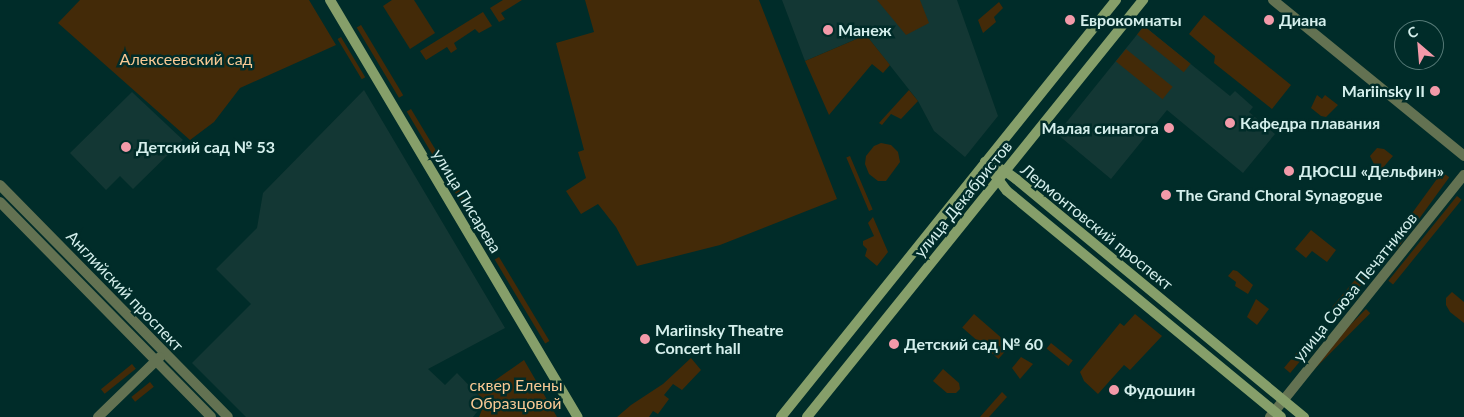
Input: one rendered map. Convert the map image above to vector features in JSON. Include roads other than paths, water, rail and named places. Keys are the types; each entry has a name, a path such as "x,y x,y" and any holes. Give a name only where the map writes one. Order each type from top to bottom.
{"main road":[{"name":"улица Писарева","path":"330,0 578,417"},
{"name":"улица Декабристов","path":"781,417 1116,0"},
{"name":"улица Декабристов","path":"807,417 1143,0"},
{"name":"Лермонтовский проспект","path":"985,162 1005,171 1304,417"},
{"name":"Лермонтовский проспект","path":"985,162 997,181 1007,191 1275,415"}],"street":[{"path":"1273,0 1464,156"},
{"name":"улица Союза Печатников","path":"1275,415 1283,400 1464,175"},
{"name":"Английский проспект","path":"0,185 228,417"},
{"name":"Английский проспект","path":"0,202 211,417"},
{"path":"98,417 165,353"}],"place":[{"name":"Еврокомнаты","path":"1070,20"},
{"name":"Диана","path":"1269,20"},
{"name":"Манеж","path":"828,30"},
{"name":"Mariinsky II","path":"1435,91"},
{"name":"Кафедра плавания","path":"1230,123"},
{"name":"Малая синагога","path":"1169,128"},
{"name":"Детский сад № 53","path":"126,147"},
{"name":"ДЮСШ «Дельфин»","path":"1289,171"},
{"name":"The Grand Choral Synagogue","path":"1166,195"},
{"name":"Mariinsky Theatre Concert hall","path":"645,339"},
{"name":"Детский сад № 60","path":"894,344"},
{"name":"Фудошин","path":"1114,390"}],"park label":[{"name":"Алексеевский сад","path":"186,59"},
{"name":"сквер Елены Образцовой","path":"516,394"}]}
